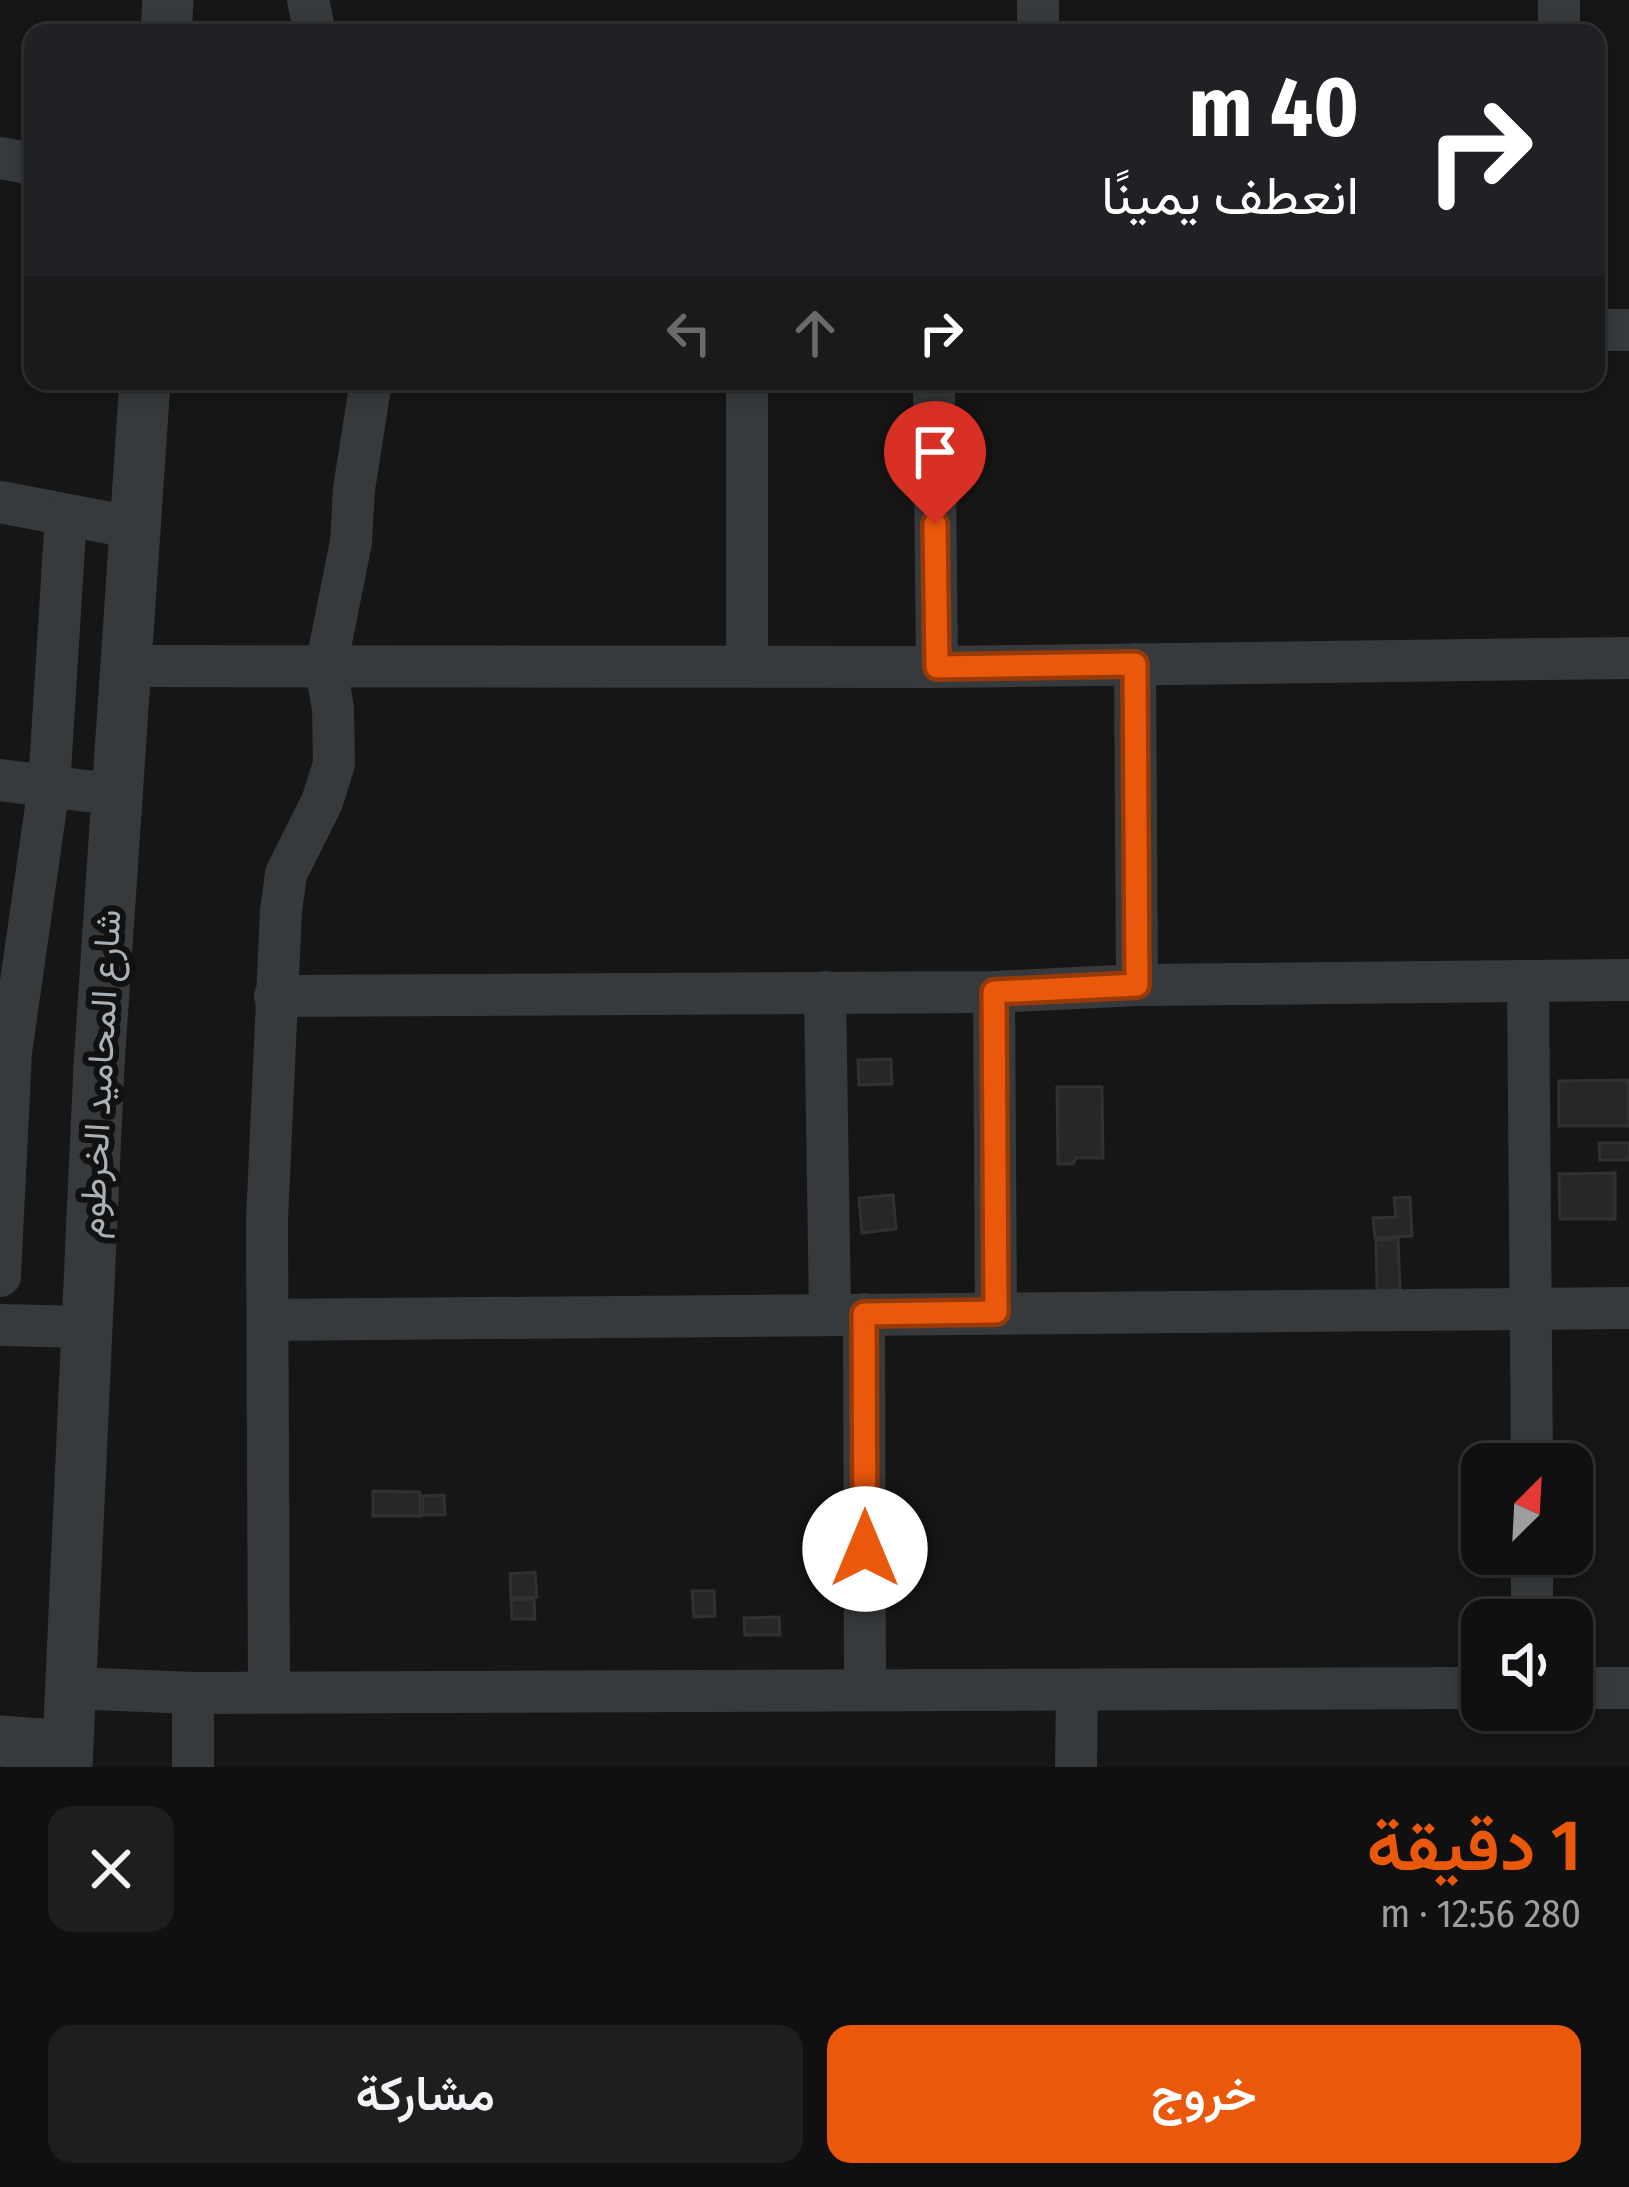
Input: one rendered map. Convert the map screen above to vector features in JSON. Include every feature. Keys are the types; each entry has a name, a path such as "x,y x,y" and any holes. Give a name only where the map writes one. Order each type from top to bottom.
{"street":[{"name":"شارع المحاميد الخرطوم","path":"68,1756 99,1065 144,390"},
{"path":"269,1692 268,1320 275,996 286,874 322,802 334,764 326,667 351,542 370,390"},
{"path":"747,390 747,665"},
{"path":"934,390 937,667"},
{"path":"0,502 136,529"},
{"path":"0,1276 6,1052 50,787 66,515"},
{"path":"127,666 937,667 1629,658"},
{"path":"1135,664 1137,985"},
{"path":"0,781 118,795"},
{"path":"275,996 994,992 1137,985 1629,980"},
{"path":"1528,982 1532,1443"},
{"path":"826,992 865,1690"},
{"path":"994,992 996,1312"},
{"path":"268,1320 1629,1308"},
{"path":"0,1325 87,1328"},
{"path":"72,1688 194,1693 1461,1688"},
{"path":"1593,1688 1629,1688"},
{"path":"1076,1767 1078,1690"},
{"path":"193,1767 194,1693"},
{"path":"0,1741 68,1756"}],"building":[{"path":"891,1059 892,1084 859,1085 858,1060"},
{"path":"1628,1080 1629,1126 1559,1126 1559,1081"},
{"path":"1057,1087 1102,1087 1103,1158 1058,1164"},
{"path":"1599,1143 1629,1143 1629,1160 1600,1160"},
{"path":"1615,1173 1615,1219 1560,1219 1559,1174"},
{"path":"893,1195 896,1229 862,1233 859,1198"},
{"path":"1410,1197 1412,1236 1375,1238 1373,1218 1396,1217 1394,1198"},
{"path":"1398,1239 1400,1290 1377,1291 1376,1240"},
{"path":"373,1491 420,1492 420,1516 373,1516"},
{"path":"444,1495 445,1515 423,1515 423,1496"},
{"path":"535,1572 537,1597 511,1598 510,1574"},
{"path":"692,1591 714,1591 715,1616 694,1617"},
{"path":"534,1599 535,1619 512,1619 511,1600"},
{"path":"779,1617 780,1635 745,1635 744,1618"}],"route":[{"path":"865,1549 864,1314 996,1312 994,992 1137,985 1135,664 937,667 935,524"}]}
